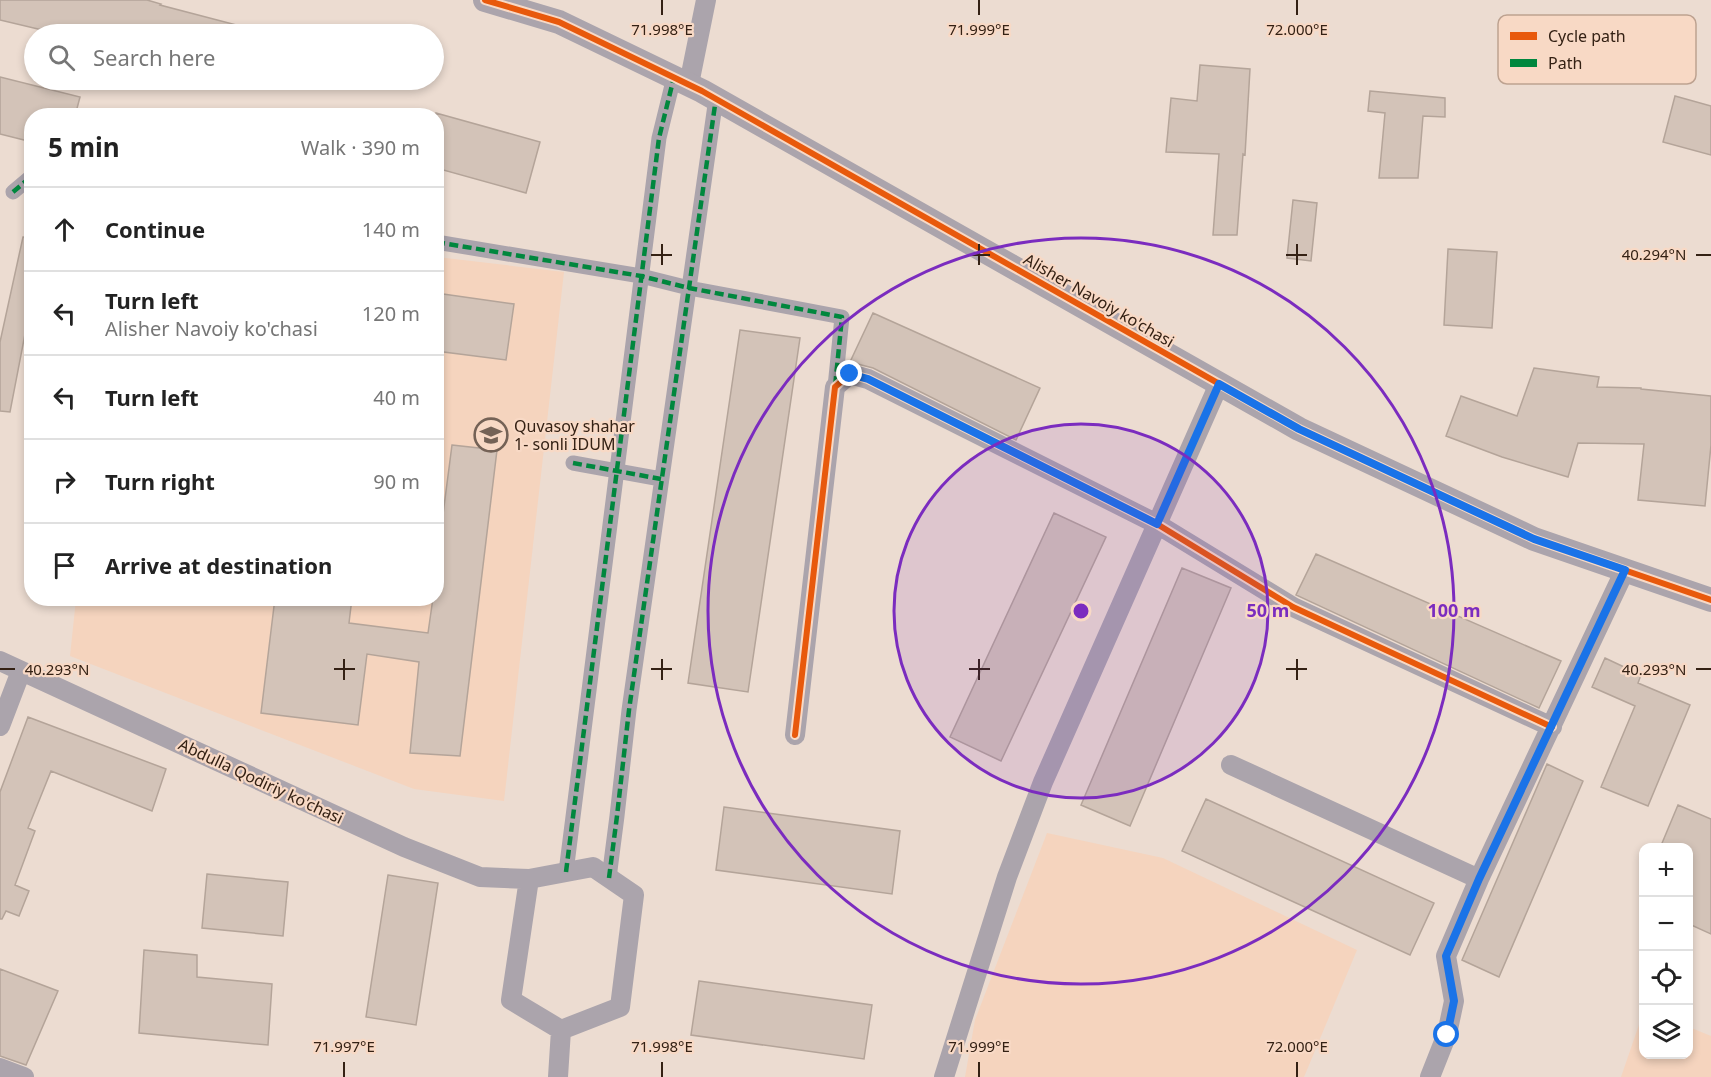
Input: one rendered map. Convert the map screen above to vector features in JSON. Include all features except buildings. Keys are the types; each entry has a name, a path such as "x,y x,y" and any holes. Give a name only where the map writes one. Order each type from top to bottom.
{"street":[{"name":"Alisher Navoiy ko'chasi","path":"485,0 559,22 716,98 1299,429 1534,539 1711,600"},
{"path":"566,872 659,138 682,81 706,0"},
{"path":"609,878 629,710 716,98"},
{"path":"13,192 24,183"},
{"path":"444,243 641,276 689,288 842,316 795,735"},
{"path":"835,387 850,374 868,379 1157,524 1293,607 1552,727"},
{"path":"944,1077 1007,877 1043,782 1219,384"},
{"path":"573,463 662,479"},
{"path":"1430,1077 1447,1035 1454,1001 1446,956 1479,879 1625,570"},
{"name":"Abdulla Qodiriy ko'chasi","path":"0,661 404,847 480,877 529,879"},
{"path":"0,726 21,670"},
{"path":"1231,765 1479,879"},
{"path":"592,867 634,895 620,1007 561,1030 511,1000 529,879 592,867"},
{"path":"558,1077 561,1030"},
{"path":"0,1068 24,1077"}],"shaded area":[{"name":"Quvasoy shahar 1- sonli IDUM","path":"444,258 564,272 504,801 414,789 70,656 75,606 444,606"},
{"path":"1047,833 1163,858 1357,950 1304,1077 965,1077 975,1020"},
{"path":"1639,1025 1639,1059 1693,1059 1693,1029 1711,1036 1711,1077 1621,1077"}],"marked path":[{"path":"566,872 659,138 674,77"},
{"path":"609,878 629,710 716,98"},
{"path":"13,192 24,183"},
{"path":"444,243 641,276 689,288 842,317 835,387"},
{"path":"573,463 661,479"}],"cycle path":[{"path":"485,0 559,22 702,91 1299,429 1534,539 1711,600"},
{"path":"795,735 835,387 850,374 868,379 1157,524 1293,607 1552,727"}],"place":[{"name":"Quvasoy shahar 1- sonli IDUM","path":"491,435"}],"route":[{"path":"850,374 868,379 1157,524 1219,384 1299,429 1534,539 1625,570 1479,879 1446,956 1454,1001 1447,1035"}]}
